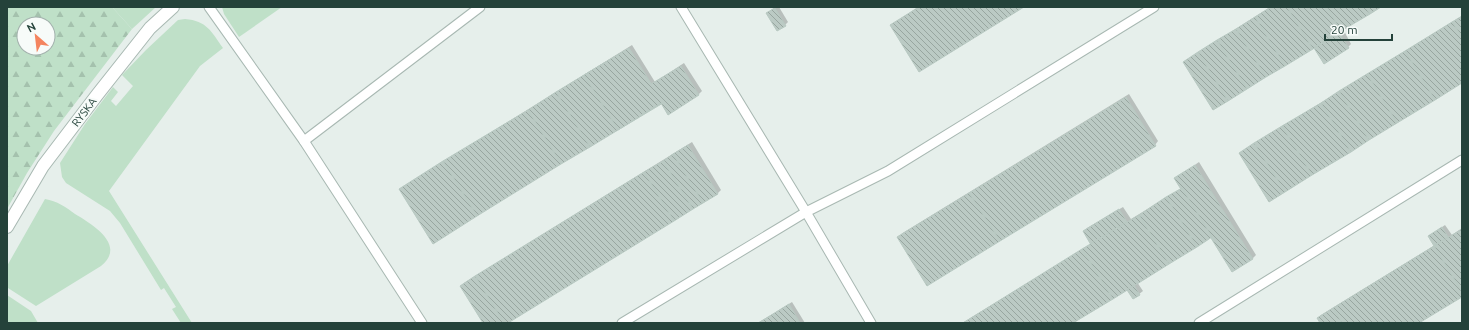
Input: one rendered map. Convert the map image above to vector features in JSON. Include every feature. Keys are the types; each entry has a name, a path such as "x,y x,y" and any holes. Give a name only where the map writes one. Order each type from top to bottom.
{"street":[{"name":"RYSKA","path":"7,227 43,166 150,28 173,7"}],"lane":[{"path":"209,7 304,141 422,323"},
{"path":"304,141 480,7"},
{"path":"681,7 806,212 871,323"},
{"path":"622,323 806,212 888,171 1154,7"},
{"path":"1199,323 1462,160"}],"green space":[{"path":"7,7 112,7 132,29 54,131 27,173 7,209"},
{"path":"112,7 156,7 132,29"},
{"path":"222,7 282,7 239,37 224,14"},
{"path":"185,19 199,22 208,28 223,48 200,66 109,191 192,323 181,323 172,309 176,307 164,288 161,290 120,223 110,211 66,183 62,177 60,163 85,124 113,87 118,92 111,101 116,106 133,86 122,75 178,20"},
{"path":"45,199 61,205 98,229 109,243 110,250 108,258 101,266 36,306 8,288 7,266"},
{"path":"7,295 31,311 38,323 7,323"}],"building":[{"path":"919,7 1024,7 919,72 890,25"},
{"path":"1271,7 1287,7 1313,49 1285,66 1255,17"},
{"path":"1287,7 1327,7 1341,31 1313,49"},
{"path":"1327,7 1365,7 1370,14 1341,31"},
{"path":"1365,7 1381,7 1370,14"},
{"path":"775,8 786,26 777,31 766,13"},
{"path":"1462,16 1462,37 1452,22"},
{"path":"1255,17 1285,66 1266,77 1236,29"},
{"path":"1452,22 1462,37 1462,83 1435,100 1405,51"},
{"path":"1236,29 1266,77 1247,89 1217,40"},
{"path":"1339,33 1349,48 1324,64 1314,48"},
{"path":"1217,40 1247,89 1228,101 1198,52"},
{"path":"629,48 663,103 618,130 584,75"},
{"path":"629,48 651,84 681,66 699,95 668,115 661,103 618,130 584,75"},
{"path":"1405,51 1435,100 1397,123 1367,74"},
{"path":"1198,52 1228,101 1213,110 1183,62"},
{"path":"1367,74 1397,123 1369,140 1339,91"},
{"path":"584,75 618,130 590,147 556,92"},
{"path":"1339,91 1369,140 1351,152 1321,103"},
{"path":"556,92 590,147 561,164 528,110"},
{"path":"1126,97 1156,146 1000,241 969,193"},
{"path":"1321,103 1351,152 1312,175 1282,126"},
{"path":"528,110 561,164 477,216 443,161"},
{"path":"1282,126 1312,175 1285,192 1254,143"},
{"path":"1254,143 1285,192 1269,202 1239,153"},
{"path":"688,145 718,194 703,203 673,154"},
{"path":"673,154 703,203 693,209 663,161"},
{"path":"443,161 477,216 433,244 399,189"},
{"path":"663,161 693,209 674,221 644,172"},
{"path":"1195,165 1253,259 1232,272 1174,178"},
{"path":"644,172 674,221 508,323 504,323 475,276"},
{"path":"1182,188 1212,237 1197,247 1166,197"},
{"path":"969,193 1000,241 927,286 897,237"},
{"path":"1166,197 1197,247 1169,264 1139,215"},
{"path":"1119,209 1127,222 1091,245 1083,231"},
{"path":"1139,215 1169,264 1113,299 1082,249"},
{"path":"1442,227 1448,237 1434,246 1428,236"},
{"path":"1462,229 1462,292 1434,246"},
{"path":"1434,246 1462,292 1462,297 1419,323 1342,323 1333,308"},
{"path":"1082,249 1113,299 1073,323 963,323"},
{"path":"475,276 504,323 483,323 460,286"},
{"path":"1134,285 1140,295 1133,299 1127,290"},
{"path":"789,304 800,323 779,323 773,314"},
{"path":"1333,308 1342,323 1320,323 1317,318"},
{"path":"773,314 779,323 758,323"}]}
